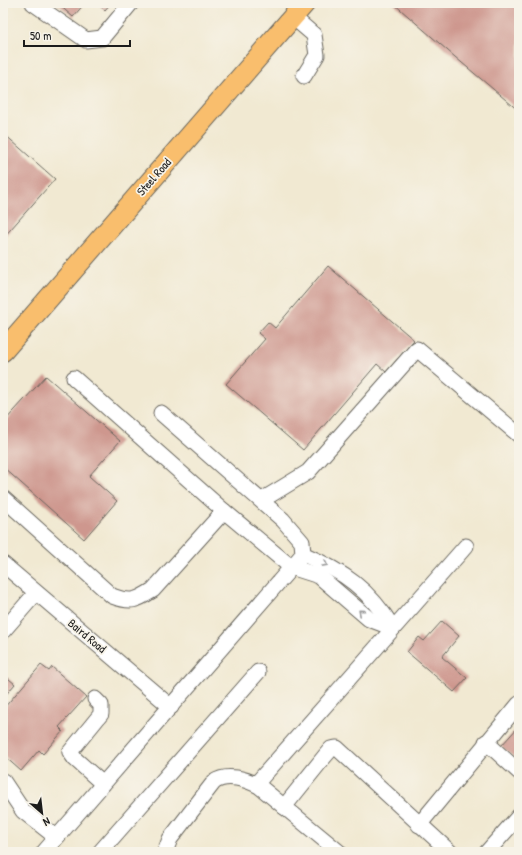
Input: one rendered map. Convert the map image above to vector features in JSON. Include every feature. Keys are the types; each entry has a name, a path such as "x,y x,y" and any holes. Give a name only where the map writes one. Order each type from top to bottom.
{"main road":[{"name":"Steel Road","path":"3,351 299,10"}],"street":[{"path":"33,3 86,40 102,38 131,3"},
{"path":"299,10 314,35 317,55 304,76"},
{"path":"262,500 308,472 416,349 519,435"},
{"path":"74,378 224,511 291,567 319,576 370,619 393,628"},
{"path":"44,852 302,554 302,542 283,520 161,413"},
{"path":"3,498 112,596 127,602 140,598 152,590 224,511"},
{"path":"256,784 466,546"},
{"path":"302,554 346,575 380,607 393,628"},
{"name":"Baird Road","path":"3,564 171,707"},
{"path":"5,624 36,593"},
{"path":"100,852 258,672"},
{"path":"95,699 101,705 102,714 70,752 74,759 103,784"},
{"path":"419,825 486,742 519,704"},
{"path":"486,742 519,772"},
{"path":"284,807 325,756 331,750 337,748 450,852"},
{"path":"164,852 170,839 214,782 223,777 247,780 256,784 339,852"},
{"path":"3,781 23,811 56,837"},
{"path":"487,852 519,816"}],"building":[{"path":"57,3 85,3 73,17"},
{"path":"97,3 111,3 105,10"},
{"path":"393,3 519,3 519,111 455,57"},
{"path":"3,133 55,179 3,238"},
{"path":"328,266 414,340 386,372 377,364 303,450 226,384 265,339 258,333 268,322 275,328"},
{"path":"46,376 120,441 89,476 117,501 84,539 3,467 3,423"},
{"path":"442,621 459,636 442,657 467,678 454,692 407,652 419,637 424,641"},
{"path":"41,665 49,671 52,667 86,697 59,727 63,731 43,754 39,750 21,771 3,755 3,709"},
{"path":"3,674 15,684 3,698"},
{"path":"519,726 519,762 501,746"}]}
